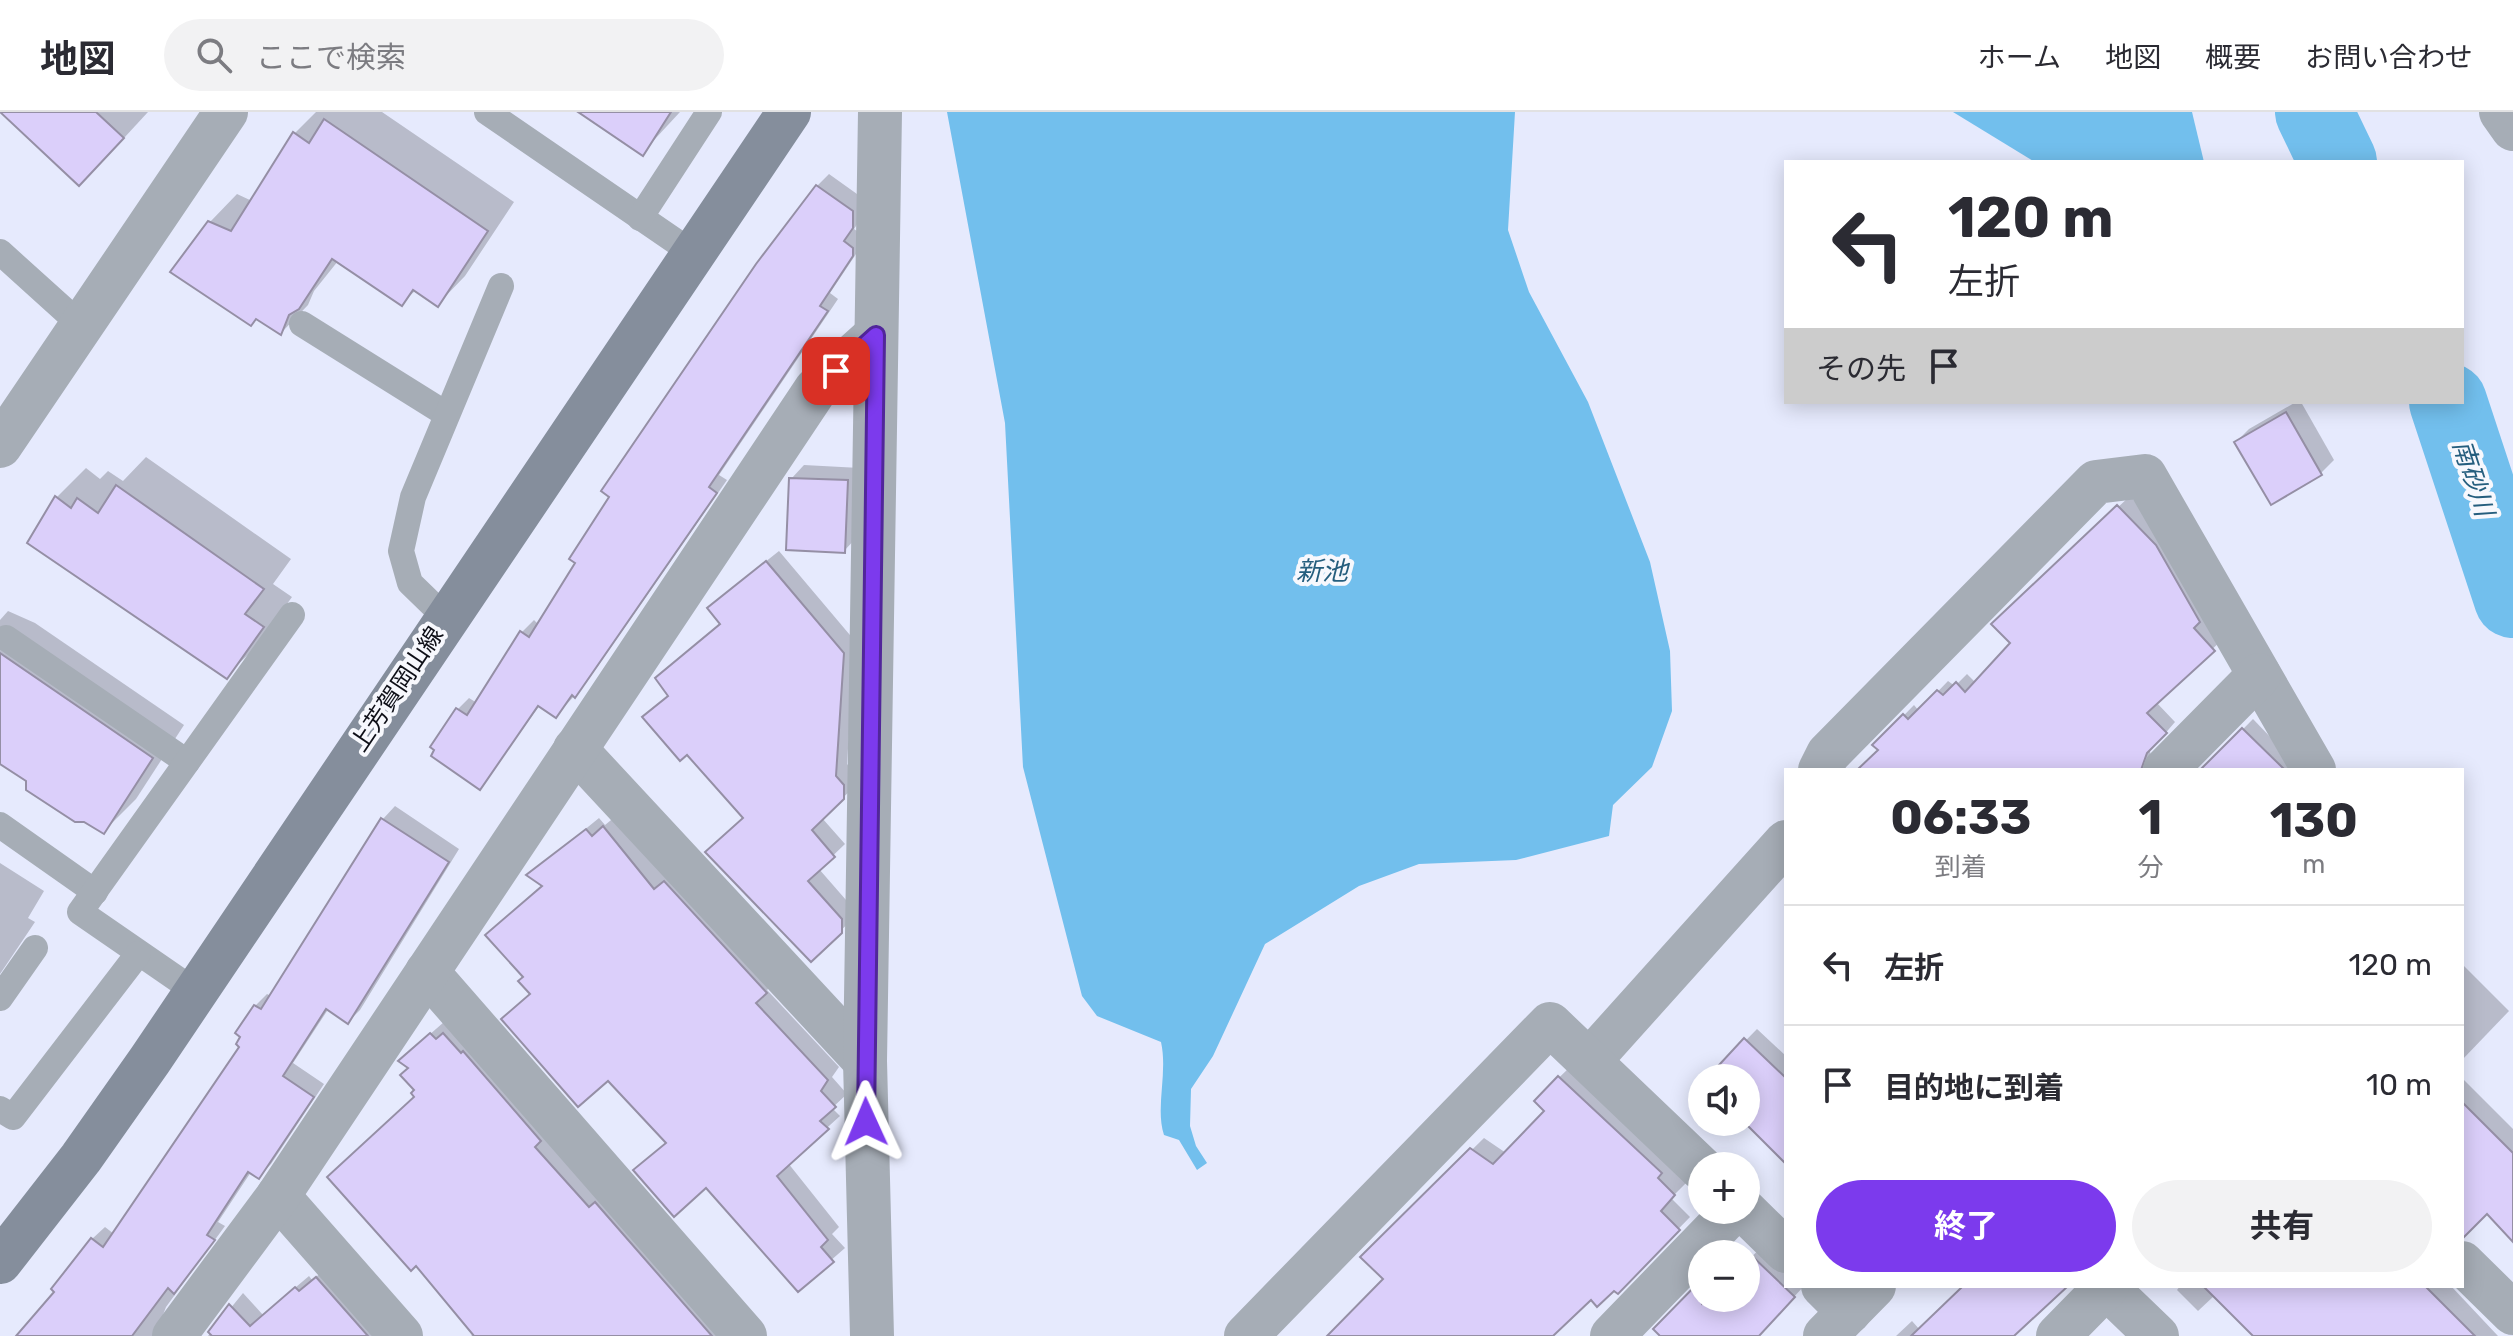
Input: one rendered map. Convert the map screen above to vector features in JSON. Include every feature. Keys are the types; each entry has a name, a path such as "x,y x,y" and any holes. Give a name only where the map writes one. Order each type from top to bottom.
{"main road":[{"name":"上芳賀岡山線","path":"0,1262 81,1158 196,992 445,617 789,112"}],"street":[{"path":"0,446 226,112"},
{"path":"872,1336 865,1061 880,112"},
{"path":"2501,112 2513,129"},
{"path":"174,1336 278,1196 816,389 876,335"},
{"path":"1821,768 1828,754 2096,482 2145,476 2313,768"},
{"path":"2167,768 2259,675"},
{"path":"575,749 865,1061"},
{"path":"1590,1060 1784,847"},
{"path":"427,972 745,1336"},
{"path":"1246,1336 1550,1024 1688,1155"},
{"path":"278,1196 401,1336"},
{"path":"1612,1336 1720,1224"},
{"path":"1758,1224 1784,1249"},
{"path":"2464,1265 2513,1313"},
{"path":"2058,1336 2105,1288"},
{"path":"2109,1288 2157,1336"}],"lane":[{"path":"487,112 694,254"},
{"path":"640,218 709,112"},
{"path":"0,252 82,326"},
{"path":"445,617 410,583 401,551 413,497 501,286"},
{"path":"302,324 446,414"},
{"path":"196,992 80,912 292,615"},
{"path":"6,638 187,762"},
{"path":"0,825 95,892"},
{"path":"0,998 35,948"},
{"path":"0,1109 13,1117 138,954"}],"water":[{"name":"新池","path":"947,112 1515,112 1508,230 1529,292 1588,402 1650,562 1670,651 1672,711 1652,767 1613,805 1609,836 1516,860 1419,864 1359,886 1265,944 1213,1056 1191,1089 1190,1126 1196,1146 1207,1163 1197,1170 1179,1140 1164,1135 1161,1042 1097,1016 1082,996 1023,767 1005,423"},
{"path":"1953,112 2192,112 2204,160 2032,160"}],"building":[{"path":"0,112 96,112 124,138 79,186"},
{"path":"578,112 671,112 643,156"},
{"path":"324,119 488,231 438,307 413,290 402,306 332,259 299,309 289,315 281,335 256,319 251,326 170,272 208,221 231,231 293,132 309,143"},
{"path":"816,185 853,211 853,228 844,241 853,248 853,256 820,306 828,311 709,487 717,493 575,698 572,695 556,718 538,706 480,790 431,756 434,750 430,747 456,708 467,715 520,631 529,637 575,563 569,559 609,497 601,491 756,264"},
{"path":"2286,412 2322,475 2271,505 2234,442"},
{"path":"789,478 848,480 845,553 786,550"},
{"path":"116,485 264,589 245,614 264,627 227,679 27,543 55,496 71,508 77,498 98,513"},
{"path":"2117,505 2156,545 2200,622 2194,628 2215,651 2147,713 2167,733 2147,753 2142,768 1859,768 1878,750 1872,745 1903,714 1908,719 1937,690 1943,695 1956,682 1965,692 2010,643 1991,624"},
{"path":"766,561 844,653 836,776 844,785 844,799 812,830 835,857 808,881 842,919 842,933 811,962 705,852 743,818 687,755 680,761 642,717 668,696 655,678 720,624 707,608"},
{"path":"0,653 153,758 104,834 84,822 75,822 26,790 26,781 0,764"},
{"path":"2242,728 2283,768 2202,768"},
{"path":"381,818 449,862 348,1024 326,1009 283,1076 314,1097 259,1179 248,1172 207,1235 215,1240 174,1294 168,1288 132,1336 16,1336 54,1292 51,1289 91,1238 103,1247 239,1047 236,1044 240,1037 235,1033 254,1005 261,1009"},
{"path":"603,826 654,889 664,881 767,993 756,1003 828,1080 821,1091 836,1107 820,1121 829,1129 777,1176 828,1240 821,1247 834,1262 798,1292 706,1188 674,1217 633,1170 666,1143 608,1081 578,1107 501,1019 530,994 518,981 523,977 485,935 542,886 526,875 586,829 592,836"},
{"path":"430,1033 436,1039 443,1033 461,1053 463,1051 541,1141 535,1147 589,1207 595,1202 712,1336 474,1336 416,1266 411,1271 327,1177 414,1097 411,1093 414,1090 400,1075 408,1068 398,1061"},
{"path":"1744,1038 1784,1076 1784,1162 1758,1136 1760,1064 1720,1064"},
{"path":"1558,1076 1662,1173 1658,1178 1675,1195 1661,1211 1680,1230 1618,1294 1614,1291 1597,1307 1591,1300 1553,1336 1327,1336 1383,1279 1360,1257 1470,1148 1493,1164 1544,1111 1534,1101"},
{"path":"2464,1104 2513,1153 2513,1242 2487,1214 2464,1237"},
{"path":"1760,1264 1795,1297 1759,1336 1660,1336 1653,1329 1688,1293 1688,1312 1760,1312"},
{"path":"316,1277 368,1336 212,1336 208,1332 229,1304 250,1326 295,1287 299,1291"},
{"path":"1961,1288 2066,1288 2014,1336 1911,1336"},
{"path":"2205,1288 2427,1288 2475,1336 2253,1336"}],"waterway":[{"name":"南砂川","path":"2314,112 2337,160"},
{"name":"南砂川","path":"2449,404 2513,599"}],"route":[{"path":"836,371 876,335 866,1122"}]}
